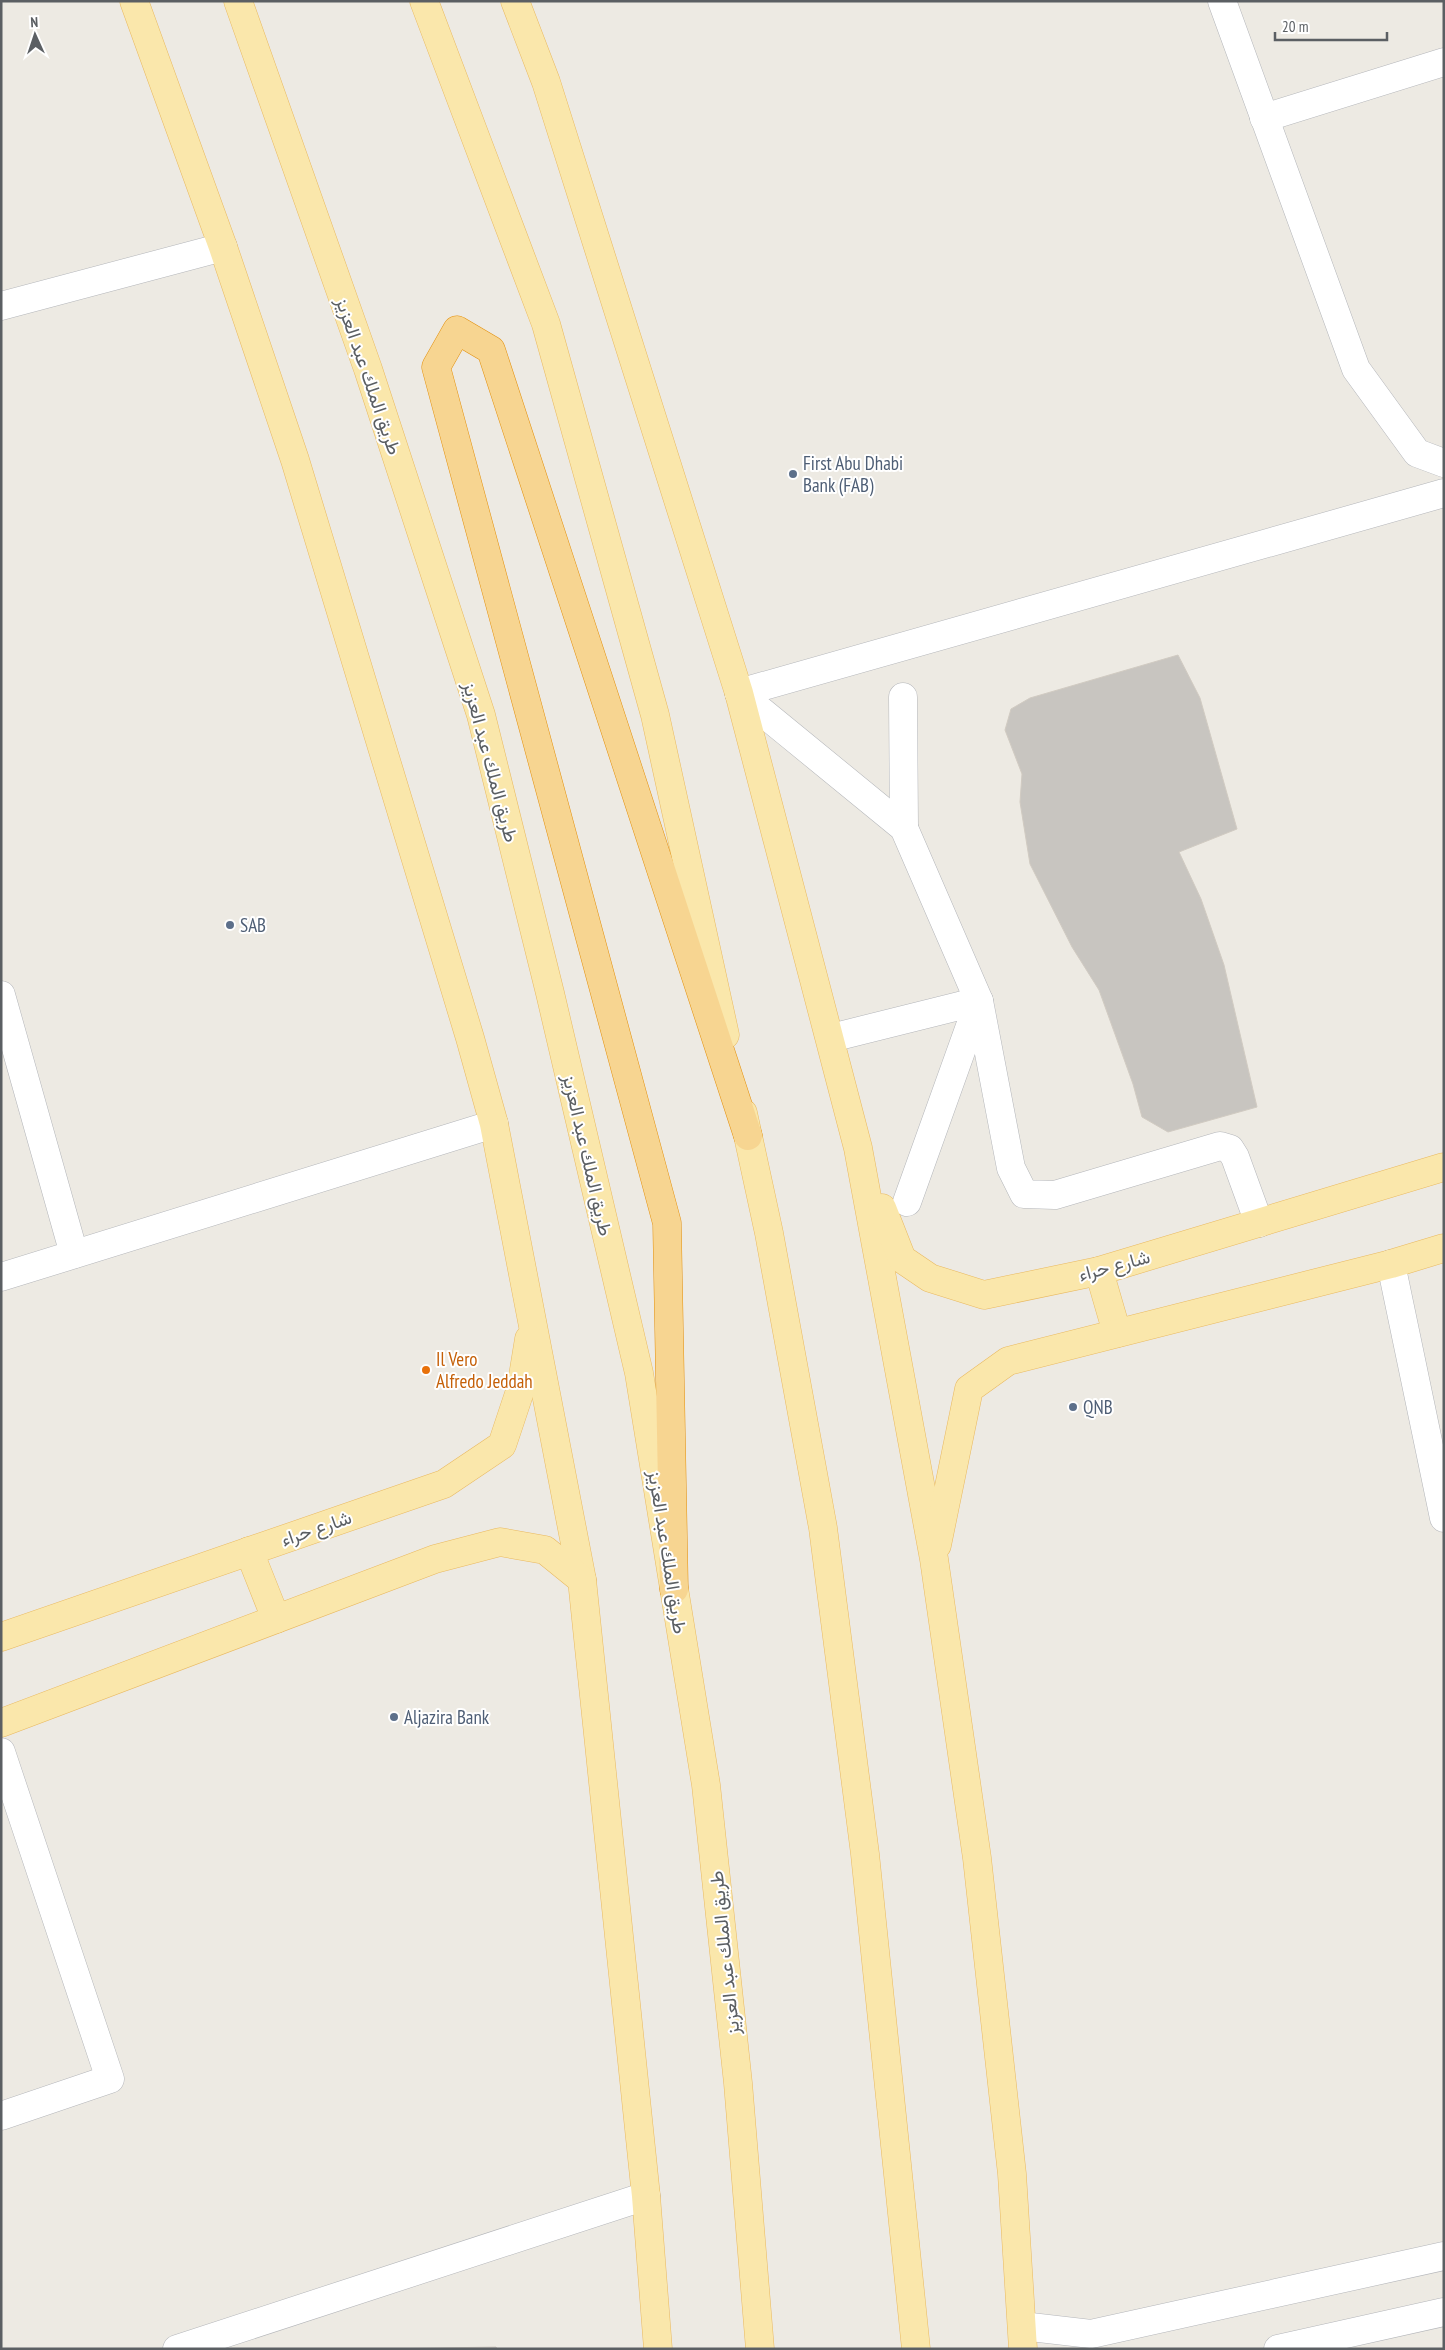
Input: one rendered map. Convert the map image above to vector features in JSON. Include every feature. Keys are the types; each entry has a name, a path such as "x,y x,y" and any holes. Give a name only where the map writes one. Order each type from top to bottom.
{"highway":[{"path":"674,1589 667,1222 436,367 457,330 492,350 748,1136"}],"main road":[{"path":"134,1 223,247 295,460 470,1038 494,1124 582,1580 646,2196 658,2349"},
{"name":"طريق الملك عبد العزيز","path":"238,1 368,369 481,716 550,993 639,1373 707,1795 738,2083 760,2349"},
{"path":"424,1 546,324 655,715 769,1233 823,1528 865,1854 916,2349"},
{"path":"515,1 546,82 740,692 858,1148 934,1559 977,1858 1012,2174 1022,2337"},
{"name":"شارع حراء","path":"858,1148 902,1259 930,1278 984,1295 1099,1271 1444,1167"},
{"path":"934,1559 969,1389 1008,1361 1390,1264 1444,1248"},
{"path":"1099,1271 1118,1333"},
{"name":"شارع حراء","path":"1,1637 444,1484 502,1445 521,1388 532,1320"},
{"path":"1,1724 435,1559 500,1542 545,1550 582,1580"},
{"path":"249,1551 276,1620"}],"street":[{"path":"1222,1 1356,369 1417,453 1444,463"},
{"path":"1264,118 1444,62"},
{"path":"1,306 223,247"},
{"path":"740,692 1444,493"},
{"path":"740,692 904,828"},
{"path":"903,697 904,828 979,1002 1011,1168 1024,1194 1055,1195 1220,1146 1230,1149 1236,1157 1259,1223"},
{"path":"1,995 74,1254"},
{"path":"831,1038 979,1002"},
{"path":"908,1202 979,1002"},
{"path":"1,1277 494,1124"},
{"path":"1390,1264 1444,1518"},
{"path":"1,1752 110,2079 1,2116"},
{"path":"177,2349 238,2339 646,2196"},
{"path":"1022,2337 1090,2334 1134,2337 1444,2256"},
{"path":"1278,2349 1444,2312"}],"building":[{"path":"1178,655 1200,698 1237,829 1179,852 1201,899 1224,965 1257,1107 1168,1132 1142,1117 1133,1084 1099,990 1072,947 1030,864 1020,802 1022,774 1005,730 1011,709 1030,698"},
{"path":"496,2347 498,2349 382,2349"}],"place":[{"name":"First Abu Dhabi Bank (FAB)","path":"793,474"},
{"name":"SAB","path":"230,925"},
{"name":"Il Vero Alfredo Jeddah","path":"426,1370"},
{"name":"QNB","path":"1073,1407"},
{"name":"Aljazira Bank","path":"394,1717"}]}
